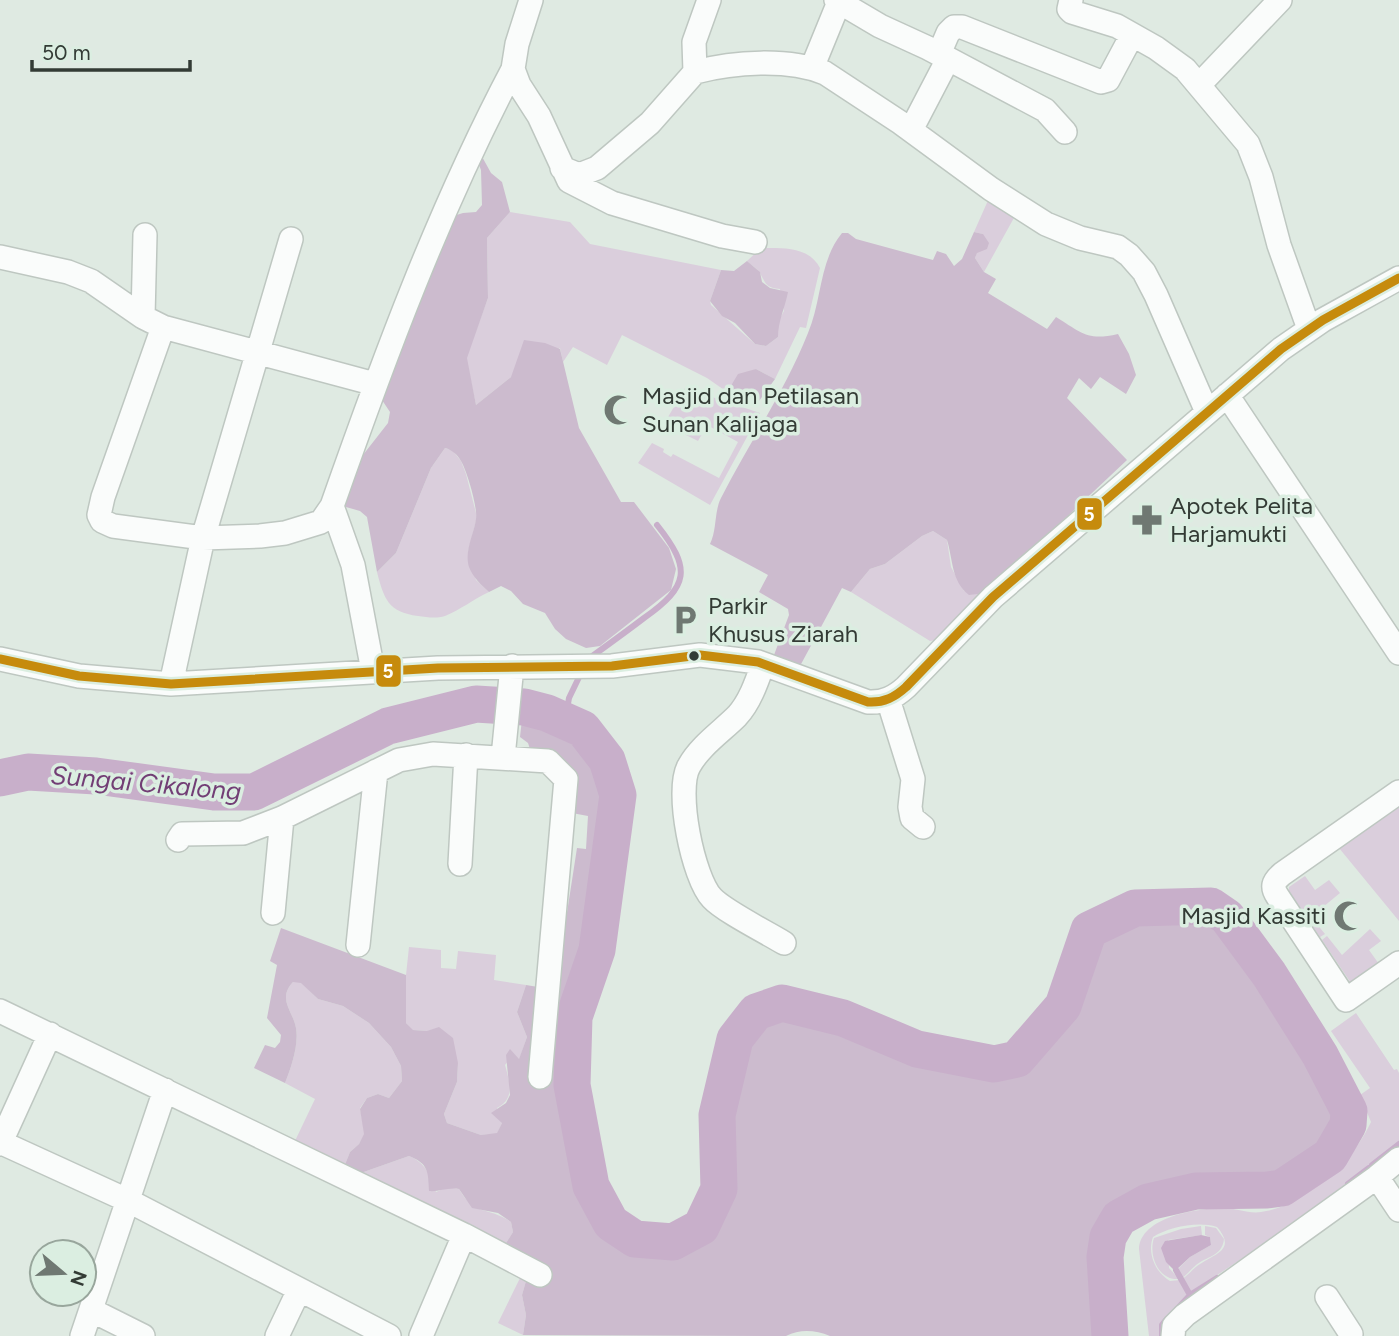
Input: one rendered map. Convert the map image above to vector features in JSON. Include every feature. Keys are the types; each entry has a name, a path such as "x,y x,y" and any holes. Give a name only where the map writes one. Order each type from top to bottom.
{"street":[{"path":"145,235 153,322 103,497 99,515 102,521 113,526 203,538 285,533 321,522 332,506 375,384 474,142 513,69 517,44 531,0"},
{"path":"695,72 694,42 709,0"},
{"path":"1071,0 1069,9 1072,12 1116,26 1156,48 1185,69 1248,144 1261,177 1279,245 1309,329"},
{"path":"1199,85 1280,0"},
{"path":"812,68 837,1 880,26 1045,110 1065,132"},
{"path":"911,130 943,56 948,33 954,27 962,27 1101,82 1108,80 1132,35"},
{"path":"562,168 579,175 597,168 650,123 695,72 761,63 812,68 825,73 911,130 990,189 1045,224 1080,238 1118,247 1129,255 1144,272 1156,295 1207,411"},
{"path":"513,69 519,85 539,116 569,181 612,203 722,236 755,242"},
{"path":"171,684 203,538 291,239"},
{"path":"0,257 68,272 91,281 153,322 258,354 375,384"},
{"path":"0,659 79,676 171,684 373,671 511,673 612,666 700,655 763,664 868,702 888,699 906,687 993,597 1281,349 1309,329 1399,278"},
{"path":"1227,396 1399,653"},
{"path":"332,506 353,565 373,671"},
{"path":"763,664 739,714 701,749 689,765 683,777 683,792 687,829 702,884 713,899 784,943"},
{"path":"503,757 511,673"},
{"path":"888,699 913,779 910,807 912,818 923,827"},
{"path":"178,840 182,834 243,833 282,818 399,760 433,754 548,761 566,779 540,1077"},
{"path":"460,864 466,755"},
{"path":"358,945 376,771"},
{"path":"1399,792 1282,874 1273,884 1273,890 1346,1000 1399,963"},
{"path":"273,913 282,818"},
{"path":"0,1011 464,1235 540,1275"},
{"path":"50,1034 0,1143 129,1201 389,1336"},
{"path":"82,1336 165,1090"},
{"path":"1173,1336 1174,1325 1185,1315 1399,1159"},
{"path":"1377,1177 1399,1210"},
{"path":"421,1336 464,1235"},
{"path":"276,1336 299,1290"},
{"path":"1326,1297 1350,1335"},
{"path":"90,1310 143,1336"}],"shaded area":[{"path":"480,153 491,173 502,182 510,212 487,238 488,298 467,358 476,405 511,377 524,340 545,343 560,349 579,428 621,502 634,502 669,548 676,569 671,590 600,646 586,648 566,639 555,629 545,613 523,604 511,591 501,586 489,592 480,584 468,561 476,519 472,490 458,456 452,451 445,448 431,468 396,553 377,572 367,517 360,511 346,507 341,494 352,469 388,423 390,412 380,397 447,218 476,212 482,205 481,170 476,157"},
{"path":"990,196 1015,216 984,272 975,258 983,234 974,232"},
{"path":"510,212 570,222 590,244 721,270 711,305 755,344 766,346 778,337 778,322 784,311 780,289 767,285 759,272 747,261 761,248 802,252 820,268 806,328 800,327 775,379 756,369 732,384 730,394 707,378 622,335 607,365 573,347 563,362 560,348 511,377 476,405 466,358 488,298 487,238"},
{"path":"974,232 983,234 989,243 987,249 977,253 975,258 984,272 996,279 988,293 1047,329 1056,317 1092,336 1118,334 1136,375 1126,394 1100,377 1091,389 1079,378 1067,398 1127,460 986,593 969,595 963,589 956,576 947,540 933,531 922,536 885,564 870,569 851,592 842,588 800,666 774,655 789,615 788,609 759,592 768,575 710,544 721,498 778,396 808,333 829,256 842,233 848,233 856,239 933,260 937,251 946,254 954,266 962,259"},
{"path":"747,261 760,272 762,282 770,288 788,292 778,337 766,346 755,344 735,323 722,316 710,301 721,270 734,271"},
{"path":"756,369 775,379 759,401 750,403 730,394 738,374"},
{"path":"685,388 760,413 710,505 638,463 652,443 664,449 663,452 671,457 673,454 719,478 738,442 707,425 698,441 664,424"},
{"path":"445,448 453,451 466,474 477,517 468,552 476,580 489,592 445,616 431,618 408,614 389,603 377,572 396,553 431,468"},
{"path":"933,531 947,540 951,567 964,591 986,593 936,640 930,641 851,592 870,569 885,564 922,536"},
{"path":"522,719 543,724 575,739 595,766 605,796 585,948 562,1014 560,1086 579,1191 602,1231 631,1252 675,1254 711,1236 731,1192 729,1116 746,1045 764,1022 783,1015 839,1030 914,1061 994,1077 1023,1070 1074,1012 1099,939 1137,920 1207,919 1217,925 1259,981 1310,1062 1336,1114 1336,1121 1321,1147 1277,1176 1195,1178 1144,1190 1109,1209 1092,1255 1098,1336 830,1336 808,1331 786,1336 523,1335 526,1315 522,1295 526,1281 501,1251 513,1232 511,1222 498,1213 472,1208 459,1189 429,1191 426,1169 409,1156 358,1174 344,1167 350,1152 359,1144 364,1134 360,1109 367,1098 378,1094 389,1098 402,1081 401,1066 391,1047 369,1023 343,1006 318,999 301,983 293,982 288,988 286,1000 296,1028 296,1042 285,1083 254,1068 265,1045 275,1048 280,1042 281,1035 267,1018 277,965 270,961 281,928 406,975 406,1023 413,1030 427,1031 439,1027 453,1038 458,1063 457,1082 444,1114 447,1123 481,1135 497,1133 502,1123 491,1113 506,1103 510,1095 506,1055 510,1049 519,1059 527,1037 517,1012 526,985 538,987 564,932 577,848 586,849 588,816 572,813 576,796 520,737"},
{"path":"1399,807 1399,921 1339,848"},
{"path":"1305,876 1315,890 1329,880 1340,893 1311,917 1325,934 1320,937 1289,891 1289,887"},
{"path":"1370,929 1381,941 1369,950 1379,964 1351,983 1322,940 1327,936 1342,955"},
{"path":"409,947 441,950 441,968 456,969 458,951 496,955 494,980 526,985 517,1012 527,1037 519,1060 514,1054 505,1065 510,1090 507,1100 497,1108 502,1123 497,1134 481,1135 447,1123 444,1114 457,1082 458,1063 427,1031 412,1030 406,1023"},
{"path":"293,982 301,982 318,999 343,1006 369,1023 391,1047 401,1066 402,1081 389,1098 378,1094 367,1098 360,1108 365,1134 350,1152 344,1167 294,1143 315,1099 285,1083 296,1042 296,1028 286,1000 288,988"},
{"path":"1356,1013 1394,1070 1397,1069 1399,1073 1399,1143 1288,1228 1190,1293 1182,1279 1222,1250 1225,1241 1222,1234 1217,1227 1193,1225 1175,1228 1153,1237 1151,1249 1156,1267 1170,1281 1180,1280 1187,1294 1160,1324 1161,1336 1149,1336 1139,1249 1142,1238 1149,1229 1172,1217 1200,1210 1224,1208 1256,1212 1281,1207 1337,1167 1359,1143 1371,1122 1360,1095 1370,1088 1331,1031"},
{"path":"409,1156 423,1166 436,1192 448,1187 459,1189 476,1208 511,1222 513,1232 501,1251 358,1174"},
{"path":"1201,1226 1202,1235 1168,1240 1169,1268 1179,1279 1166,1276 1154,1259 1154,1238"},
{"path":"1205,1226 1216,1228 1224,1239 1223,1245 1217,1253 1199,1263 1182,1278 1178,1269 1190,1257 1211,1245 1210,1237 1205,1235"},
{"path":"1201,1235 1210,1237 1211,1245 1190,1257 1175,1271 1166,1262 1161,1248 1165,1241"},
{"path":"521,1276 526,1281 522,1295 526,1315 523,1335 498,1323"}],"waterway":[{"path":"588,661 659,607 677,586 680,565 657,525"},
{"path":"565,721 569,698 582,671"},
{"name":"Sungai Cikalong","path":"0,778 28,772 96,776 214,792 254,792 388,726 476,704 524,707 547,713 583,729 607,760 618,795 597,950 574,1017 572,1085 591,1186 611,1223 635,1239 673,1242 701,1227 719,1189 717,1115 735,1039 756,1012 782,1003 843,1018 917,1049 994,1064 1017,1059 1063,1006 1089,930 1135,908 1211,906 1227,917 1269,974 1320,1055 1349,1111 1348,1125 1330,1156 1282,1188 1196,1191 1148,1202 1119,1218 1108,1237 1105,1257 1110,1336"},
{"path":"1372,1165 1399,1144"},
{"path":"1348,1184 1369,1168"},
{"path":"1176,1270 1190,1295 1177,1309"},
{"path":"1190,1295 1217,1278"},
{"path":"1162,1336 1162,1325 1167,1319"}],"transit line":[{"name":"5","path":"0,659 79,676 171,684 438,668 612,666 700,655 758,662 868,702 884,700 906,687 993,597 1281,349 1323,320 1399,278"}],"place":[{"name":"Masjid dan Petilasan Sunan Kalijaga","path":"619,410"},
{"name":"Apotek Pelita Harjamukti","path":"1147,520"},
{"name":"Parkir Khusus Ziarah","path":"685,620"},
{"name":"Masjid Kassiti","path":"1349,916"}]}
